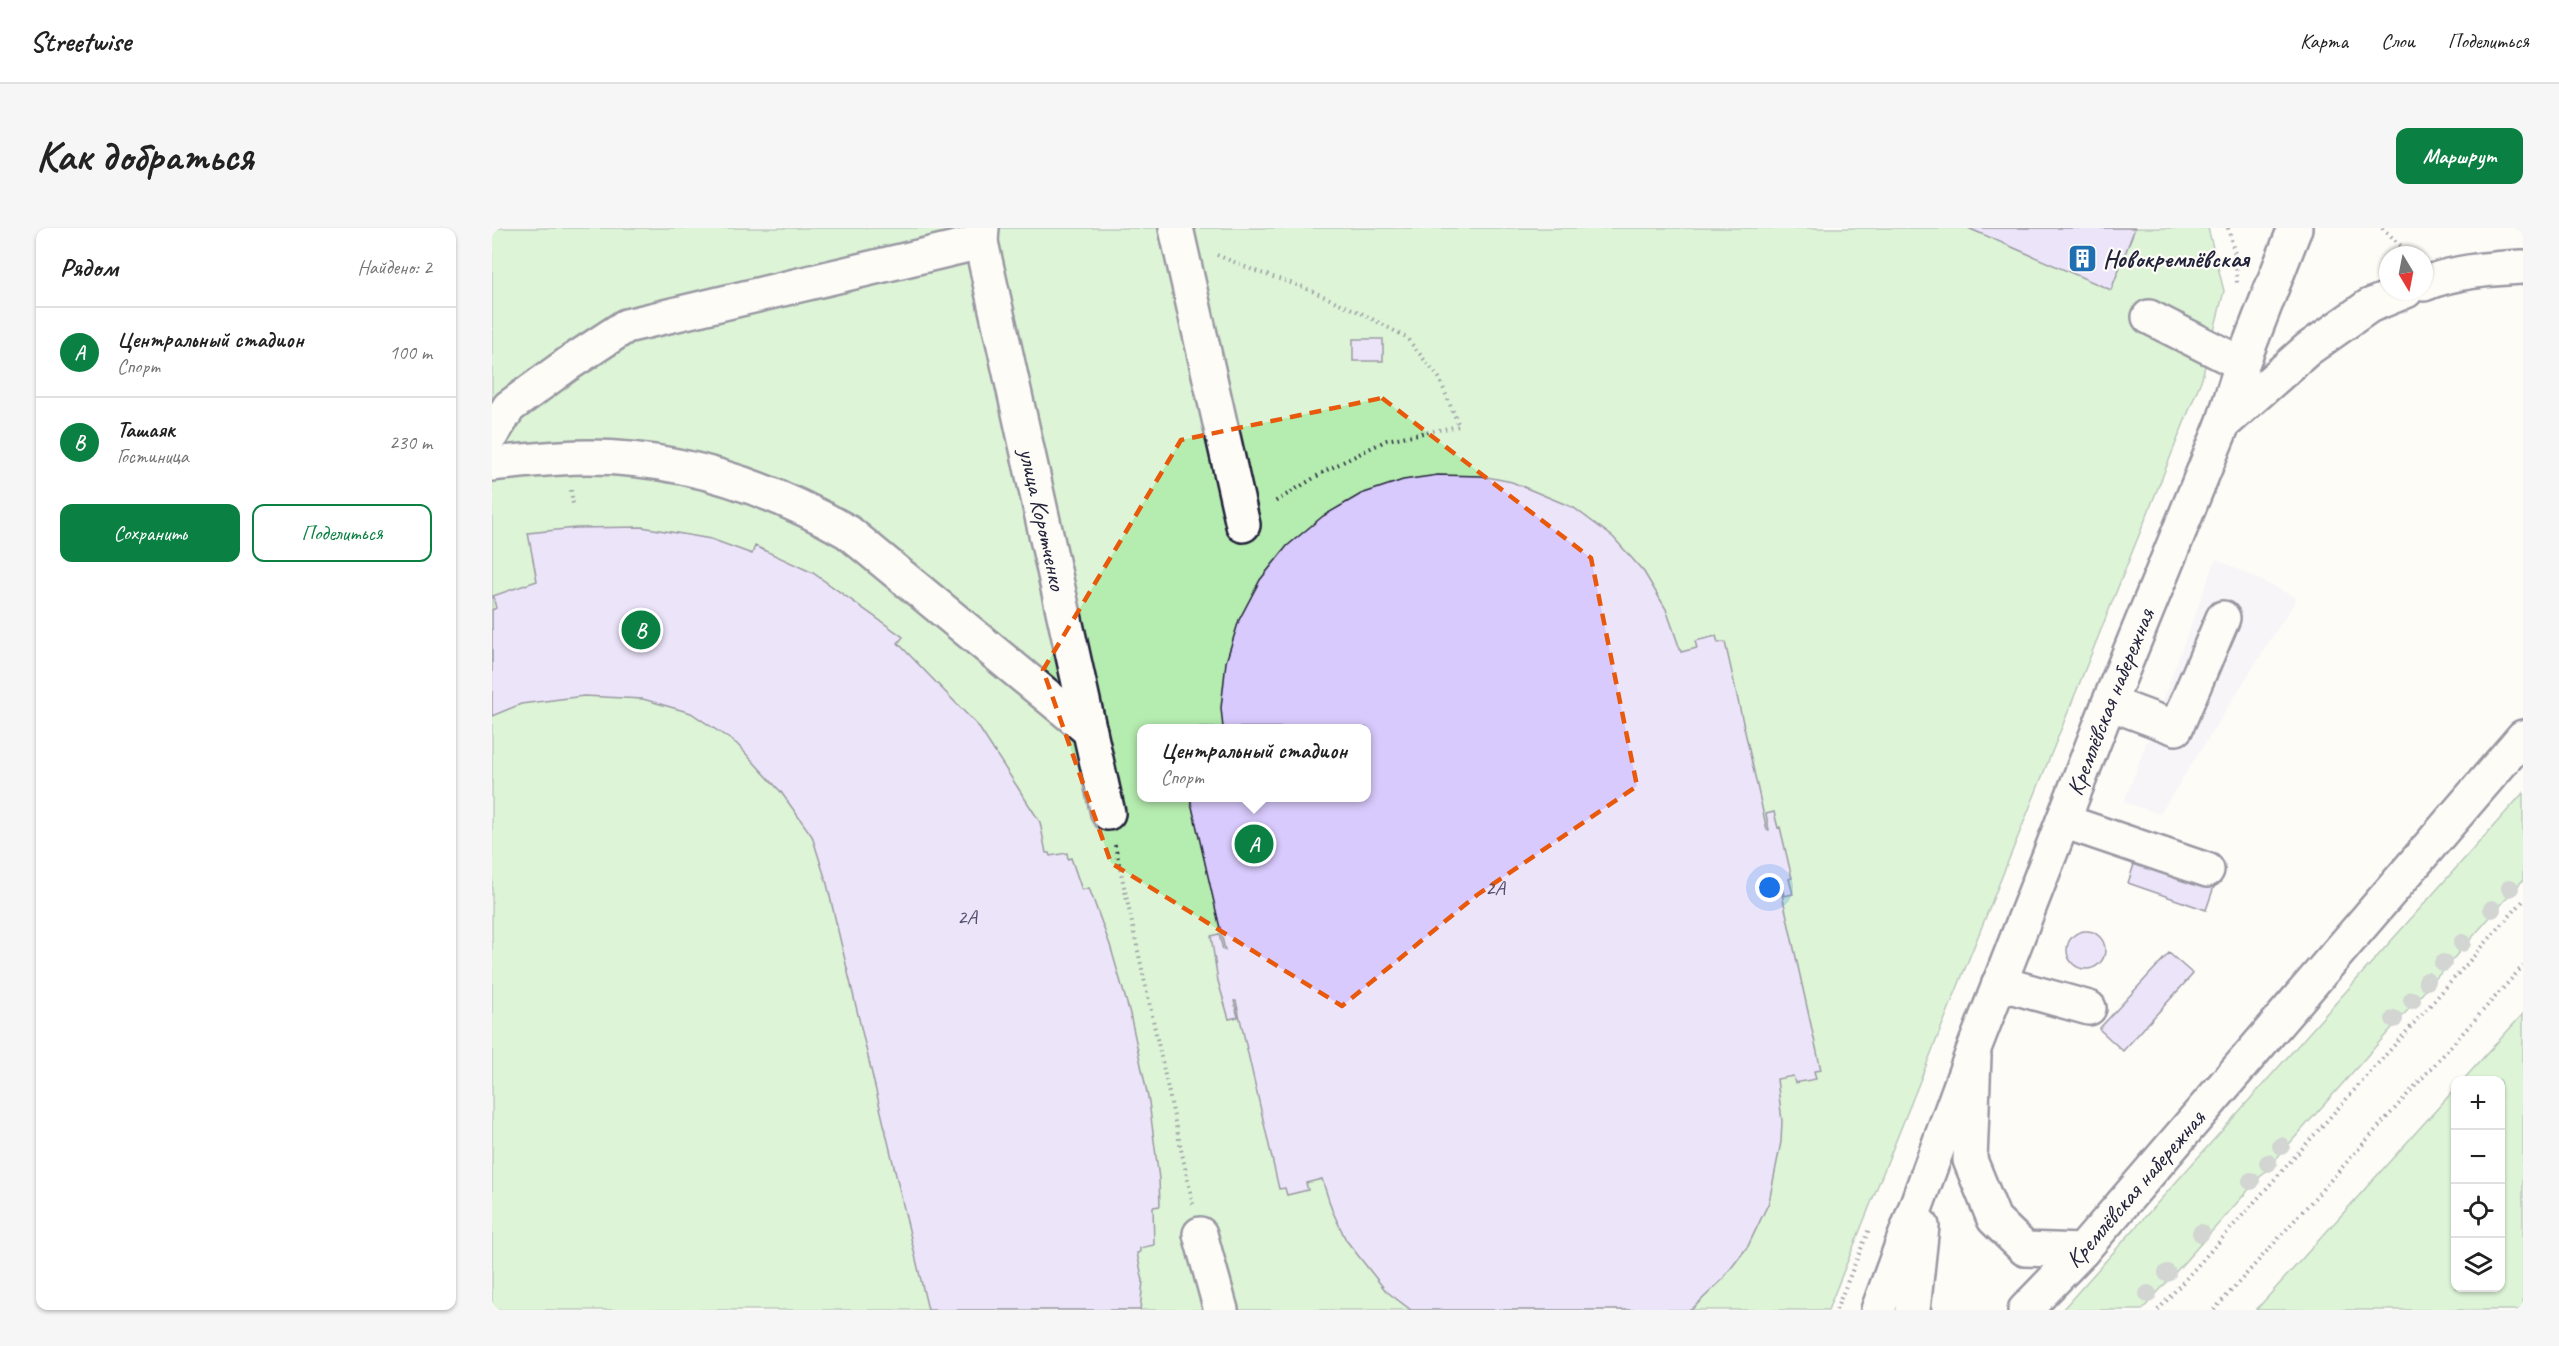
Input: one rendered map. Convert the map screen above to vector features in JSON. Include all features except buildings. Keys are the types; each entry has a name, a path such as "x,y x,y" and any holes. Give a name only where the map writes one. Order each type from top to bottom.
{"main road":[{"path":"2271,228 2280,268"},
{"name":"Кремлёвская набережная","path":"1878,1310 1999,983 2109,703 2223,424 2242,364 2295,228"},
{"path":"492,434 509,406 626,327 982,235"},
{"name":"улица Коротченко","path":"982,235 1108,813"},
{"path":"1178,239 1243,525"},
{"path":"2433,280 2493,269 2523,267"},
{"path":"2223,424 2308,349 2369,306 2384,300"},
{"path":"2149,317 2242,364"},
{"path":"492,464 589,457 666,465 714,474 766,491 807,509 848,532 1090,731"},
{"path":"2109,703 2176,728 2223,618"},
{"name":"Кремлёвская набережная","path":"2025,1310 2082,1251 2523,737"},
{"path":"2063,821 2207,870"},
{"path":"1999,983 2090,1008"},
{"path":"1975,1046 1970,1160 1994,1219 2025,1249 2082,1251"},
{"name":"Кремлёвская набережная","path":"1913,1310 1927,1176"},
{"path":"1200,1234 1221,1310"}],"path":[{"path":"2382,228 2402,246"},
{"path":"1178,239 1258,272 1303,287 1361,313 1406,338 1438,378 1459,426 1387,440 1327,470 1271,504 1243,525"},
{"path":"1108,813 1200,1234"},
{"path":"2158,1310 2523,901"},
{"path":"2214,1310 2523,966"}],"highlighted area":[{"path":"1382,398 1591,558 1637,786 1477,895 1342,1006 1111,863 1043,670 1181,440"}],"shaded area":[{"path":"2216,559 2297,598 2160,814 2124,802"}],"green space":[{"path":"492,228 2208,228 2224,291 2202,378 1828,1310 492,1310"},
{"path":"2523,793 2523,880 2142,1310 2062,1310"},
{"path":"2523,1014 2523,1310 2256,1310 2451,1093 2451,1292 2505,1292 2505,1076 2467,1076"}],"place":[{"name":"Новокремлёвская","path":"2082,259"},
{"name":"Ташаяк","path":"641,630"},
{"name":"Центральный стадион","path":"1254,844"}]}
